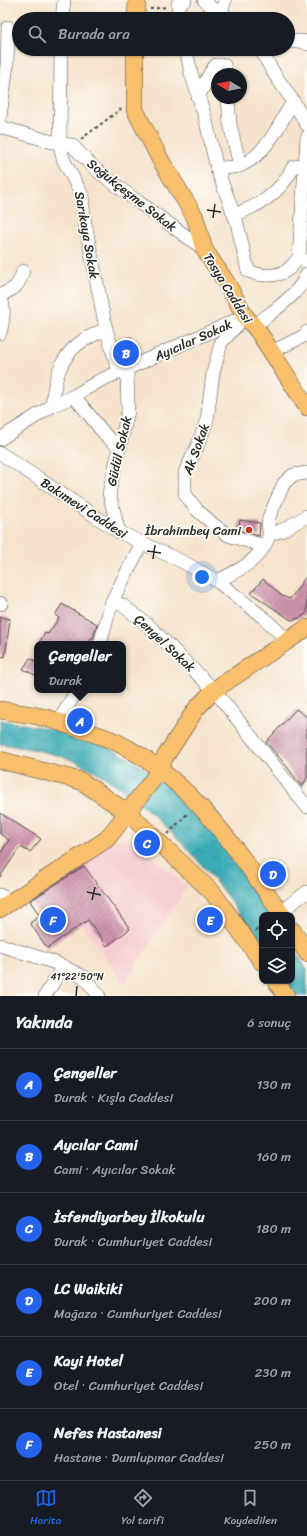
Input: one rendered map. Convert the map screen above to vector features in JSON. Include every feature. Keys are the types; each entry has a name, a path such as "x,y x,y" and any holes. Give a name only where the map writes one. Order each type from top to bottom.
{"main road":[{"name":"Tosya Caddesi","path":"135,56 132,111 195,217 204,249 226,282 249,322 258,331 307,407"},
{"path":"4,902 107,839 143,794 196,709 214,690 307,628"},
{"path":"0,710 59,722 94,733 131,750 160,768 198,804 226,836 280,912"},
{"path":"0,760 81,781 128,813 213,892 259,958"},
{"path":"295,935 307,953"},
{"path":"278,984 286,996"}],"street":[{"path":"63,12 64,0"},
{"path":"204,0 215,12"},
{"path":"222,12 225,0"},
{"path":"180,12 181,2"},
{"path":"0,117 7,66 9,28"},
{"path":"295,42 306,42"},
{"name":"Sarıkaya Sokak","path":"61,56 66,145 63,159 82,195 84,218 106,329"},
{"path":"187,56 191,74 205,117 217,169 237,223 248,271 253,274 280,274 303,259 307,137"},
{"path":"264,56 274,75 293,101 307,125 307,129"},
{"path":"214,68 216,65 224,66 224,68"},
{"path":"198,97 211,72"},
{"path":"217,169 240,166 255,156 268,143 293,101"},
{"path":"228,104 230,124 240,166"},
{"path":"0,127 66,145"},
{"name":"Soğukçeşme Sokak","path":"66,145 137,201 204,249"},
{"path":"234,215 264,201 287,179 293,167 306,164"},
{"path":"0,333 3,321 3,309 0,296 14,290 20,281 23,271"},
{"path":"249,322 282,304 298,287 307,274"},
{"name":"Ayıcılar Sokak","path":"0,439 52,406 123,370 249,322"},
{"name":"Ak Sokak","path":"249,322 221,343 213,373 207,420 198,445 185,472 185,494 196,510 228,535 267,540"},
{"path":"52,406 55,381 66,356 80,342 106,329 123,370"},
{"path":"271,352 306,335"},
{"name":"Güdül Sokak","path":"119,532 110,493 128,411 123,370"},
{"path":"74,396 107,437 120,447"},
{"name":"Bakımevi Caddesi","path":"0,453 119,532 183,562 217,581 264,618 288,641"},
{"path":"267,540 269,517 284,483 293,475 307,473"},
{"path":"217,581 248,565 267,540 307,516"},
{"path":"101,641 112,601 142,543"},
{"name":"Çengel Sokak","path":"112,601 122,605 148,625 214,690 305,799"},
{"path":"59,722 75,693"},
{"path":"283,912 307,892"},
{"path":"0,945 56,962 84,977 99,996"},
{"path":"46,996 63,966"}],"path":[{"path":"137,10 161,9 181,2"},
{"path":"66,145 126,106 132,111"},
{"path":"165,838 189,812"}],"shaded area":[{"path":"111,840 136,842 187,887 124,983 52,884"}],"water":[{"path":"0,720 52,729 83,737 125,756 144,768 179,796 196,812 211,829 249,880 269,912 259,912 259,943 220,887 190,852 155,817 117,785 97,772 77,762 49,753 0,744"},
{"path":"295,951 307,969 307,996 296,996 288,984 295,984"}],"building":[{"path":"131,337 138,355 124,361 118,342"},
{"name":"İbrahimbey Cami","path":"240,520 260,523 259,536 238,530"},
{"path":"307,575 307,613 300,618 291,620 251,593 263,579 282,596 290,599"},
{"path":"62,604 97,624 93,638 91,638 90,641 40,641 45,633 48,634 59,618 55,615"},
{"path":"0,617 10,619 5,657 0,656"},
{"path":"30,658 34,660 34,674 23,669"},
{"path":"296,709 307,717 307,778 302,787 266,742"},
{"path":"0,813 41,839 30,852 20,847 0,877 0,854 9,840 0,834"},
{"path":"84,866 130,929 107,946 88,920 47,948 30,923 40,916 30,901"}],"place":[{"name":"Aycılar Cami","path":"126,353"},
{"name":"İbrahimbey Cami","path":"249,530"},
{"name":"Çengeller","path":"80,721"},
{"name":"İsfendiyarbey İlkokulu","path":"147,843"},
{"name":"LC Waikiki","path":"273,874"},
{"name":"Nefes Hastanesi","path":"53,920"},
{"name":"Kayi Hotel","path":"210,920"}]}
